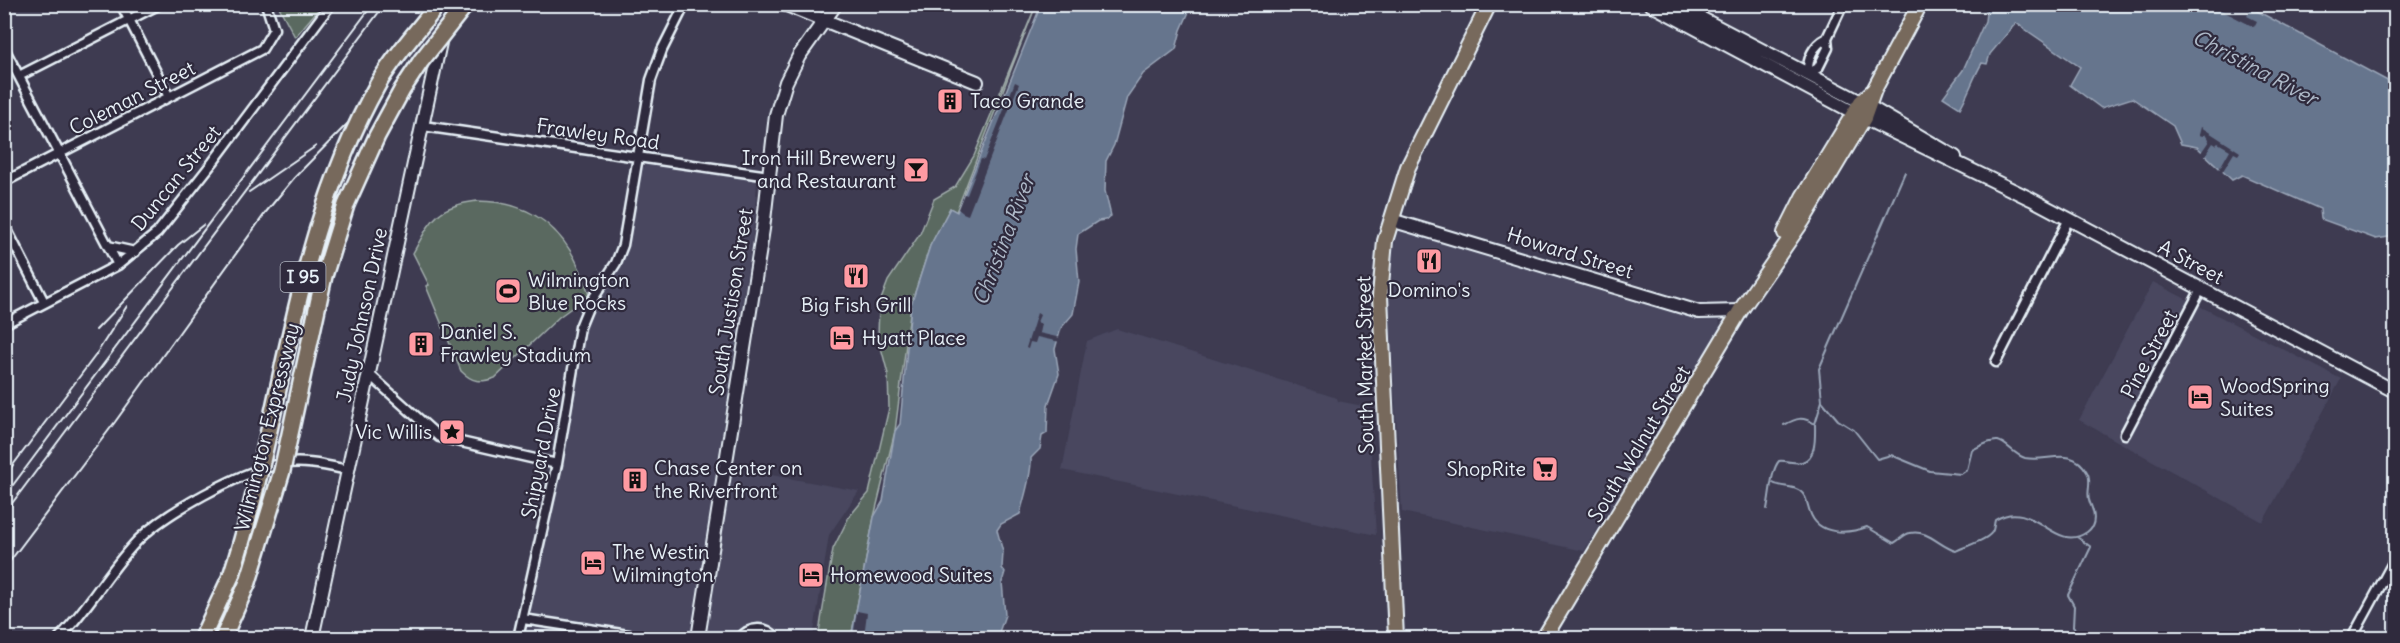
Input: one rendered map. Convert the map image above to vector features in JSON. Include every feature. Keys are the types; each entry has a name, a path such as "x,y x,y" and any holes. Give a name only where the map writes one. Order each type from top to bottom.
{"highway":[{"name":"Wilmington Expressway","path":"202,639 231,576 262,463 306,265 327,196 379,82 438,4"},
{"name":"Wilmington Expressway","path":"223,639 248,582 282,471 324,276 346,205 377,136 402,90 421,61 466,4"}],"main road":[{"name":"South Market Street","path":"1396,639 1380,296 1382,256 1402,182 1423,132 1488,4"},
{"name":"South Walnut Street","path":"1544,639 1740,311 1803,220 1904,38 1920,4"}],"street":[{"path":"121,4 169,97"},
{"path":"20,76 160,4"},
{"name":"Coleman Street","path":"4,182 255,54 271,39 273,21 266,4"},
{"name":"Duncan Street","path":"4,324 118,265 157,233 331,4"},
{"name":"Judy Johnson Drive","path":"312,639 446,22 459,4"},
{"name":"Shipyard Drive","path":"518,639 557,464 580,327 589,305 616,263 623,245 654,70 685,4"},
{"path":"784,4 977,82"},
{"name":"South Justison Street","path":"698,639 764,229 774,125 786,82 799,56 836,4"},
{"name":"A Street","path":"1650,4 1795,82 1862,110 2396,392"},
{"name":"A Street","path":"1674,4 1808,74 1862,110"},
{"path":"1795,82 1818,68 1828,48 1827,38 1843,4"},
{"path":"4,48 118,265"},
{"name":"Frawley Road","path":"423,126 769,176"},
{"path":"1996,362 2069,219"},
{"name":"Howard Street","path":"1391,220 1699,312 1740,311"},
{"path":"4,224 44,302"},
{"path":"108,246 135,252"},
{"name":"Pine Street","path":"2126,434 2201,289"},
{"path":"370,375 440,437 557,464"},
{"path":"58,639 83,613 138,540 183,507 226,484 276,464 314,463 348,470"},
{"path":"2352,639 2396,557"},
{"path":"523,619 648,639"},
{"path":"740,639 747,631 759,629 771,633 776,639"}],"shaded area":[{"path":"646,165 757,180 754,230 717,465 859,491 829,535 813,638 523,638 559,473 585,325 592,308 619,268 628,247 641,169"},
{"path":"1406,218 1694,306 1718,307 1720,327 1584,551 1402,512 1389,305 1393,251 1397,235"},
{"path":"2153,282 2341,379 2263,522 2079,420"},
{"path":"1117,329 1337,398 1338,401 1368,407 1376,535 1062,470 1087,341"}],"green space":[{"path":"278,5 322,5 295,37"},
{"path":"1036,5 956,212 950,208 930,246 911,305 895,431 874,517 851,638 818,638 833,549 849,517 869,493 889,408 888,374 878,336 879,305 888,281 920,234 934,199 955,187 974,156"},
{"name":"Wilmington Blue Rocks","path":"477,201 519,208 536,216 551,227 574,256 589,295 559,317 495,378 485,381 473,379 461,371 426,286 429,285 413,253 425,231 437,216 452,206"}],"water":[{"name":"Christina River","path":"1041,5 1192,5 1176,49 1143,74 1127,97 1114,145 1106,161 1105,191 1111,216 1098,221 1078,234 1076,249 1079,282 1073,314 1061,328 1055,349 1059,374 1048,405 1047,433 1042,436 1040,449 1031,458 1029,478 1020,514 1001,524 997,530 1003,552 1002,568 1005,572 1002,582 1005,615 997,638 851,638 874,517 883,501 895,431 900,424 911,305 930,246 950,208 957,212"},
{"name":"Christina River","path":"1987,5 2246,5 2395,85 2395,236 2376,239 2321,219 2320,209 2242,175 2232,180 2197,147 2181,144 2173,126 2132,98 2101,108 2070,85 2080,67 2016,23 1990,54 1987,64 1982,63 1960,108 1943,97 1963,70 1985,21"}],"pier":[{"path":"2211,5 2252,7 2247,16 2257,21 2254,27"},
{"path":"1015,82 1019,84 968,215 958,209 964,194 967,195 981,159 984,160"},
{"path":"2201,127 2240,152 2238,155 2234,153 2221,174 2218,171 2230,150 2218,143 2216,145 2213,143 2204,157 2200,154 2209,141 2205,134 2199,135"},
{"path":"1037,313 1040,315 1037,322 1041,324 1039,333 1061,338 1060,342 1037,337 1035,343 1030,342 1028,349 1026,348"},
{"path":"857,611 867,613 864,636 866,638 853,638"}],"waterway":[{"path":"1784,425 1799,419 1815,424 1822,401 1819,369 1905,172"},
{"path":"1773,483 1800,491 1814,520 1827,529 1843,532 1867,527 1894,543 1916,532 1956,551 1987,537 1993,530 1995,520 2009,515 2021,515 2033,519 2064,536 2075,537 2087,532 2092,526 2094,518 2088,495 2089,476 2081,464 2074,459 2067,457 2025,458 1998,441 1972,450 1967,470 1961,474 1930,471 1891,455 1877,459 1854,430 1838,420 1822,401"},
{"path":"1767,509 1776,465 1779,461 1802,462 1807,460 1813,451 1815,424"},
{"path":"2077,537 2091,547 2068,595 2074,606 2073,627 2084,638"}],"railway":[{"path":"4,497 373,4"},
{"path":"4,514 385,4"},
{"path":"349,121 391,76 445,4"},
{"path":"4,569 115,422 266,212 294,178 354,117"},
{"path":"249,192 316,146"},
{"path":"96,330 178,245 203,225"},
{"path":"4,477 95,356 127,306"}],"place":[{"name":"Taco Grande","path":"950,101"},
{"name":"Iron Hill Brewery and Restaurant","path":"916,170"},
{"name":"Domino's","path":"1429,261"},
{"name":"Big Fish Grill","path":"856,276"},
{"name":"Wilmington Blue Rocks","path":"508,291"},
{"name":"Hyatt Place","path":"842,338"},
{"name":"Daniel S. Frawley Stadium","path":"421,344"},
{"name":"WoodSpring Suites","path":"2200,397"},
{"name":"Vic Willis","path":"452,432"},
{"name":"ShopRite","path":"1545,469"},
{"name":"Chase Center on the Riverfront","path":"635,480"},
{"name":"The Westin Wilmington","path":"593,563"},
{"name":"Homewood Suites","path":"811,575"}]}
